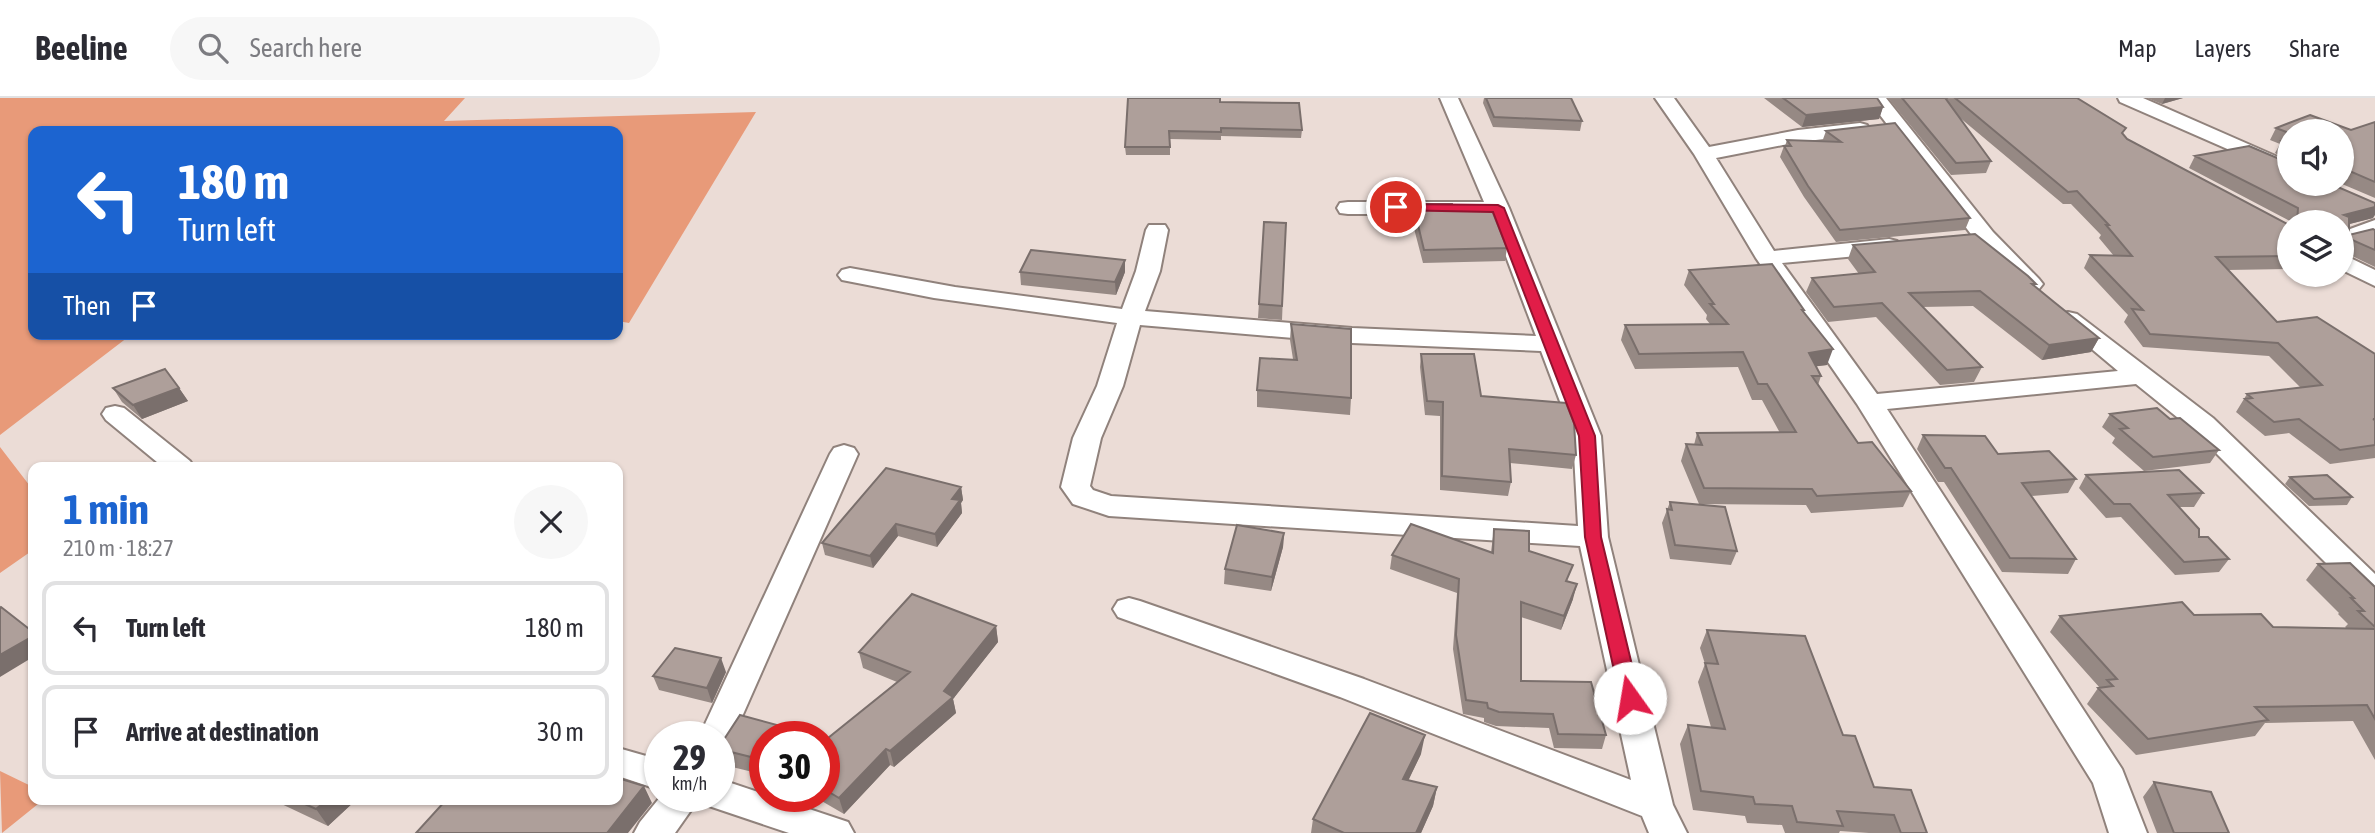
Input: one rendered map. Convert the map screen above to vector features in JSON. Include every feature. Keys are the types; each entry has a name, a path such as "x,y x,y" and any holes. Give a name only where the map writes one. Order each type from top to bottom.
{"street":[{"path":"1450,98 1498,208 1587,436 1593,537 1661,819"},
{"path":"1664,98 1704,154 1767,258 1870,403 2109,779 2128,833"},
{"path":"1876,98 1985,237 2057,310 2203,424 2375,593"},
{"path":"2127,98 2277,165"},
{"path":"1704,154 1798,136 1896,125"},
{"path":"1348,208 1498,208"},
{"path":"2354,235 2375,227"},
{"path":"1157,230 1148,271 1130,318 1110,386 1087,438 1075,487 1083,497 1109,506 1593,537"},
{"path":"1958,240 1985,237"},
{"path":"1767,258 1917,243"},
{"path":"2354,268 2375,279"},
{"path":"850,275 909,287 1130,318 1271,332 1553,344"},
{"path":"1870,403 2142,376"},
{"path":"115,414 174,462"},
{"path":"723,721 844,454"},
{"path":"1129,609 1352,688 1661,819"},
{"path":"623,764 644,770"},
{"path":"735,799 835,833"},
{"path":"653,833 670,812"}],"shaded area":[{"path":"0,98 465,98 444,121 756,112 629,323 623,322 623,126 28,126 28,340 124,340 0,435"},
{"path":"0,447 28,483 28,553 0,573"},
{"path":"0,771 28,785 28,805 37,805 2,833"}],"building":[{"path":"1128,98 1220,98 1220,102 1299,103 1302,130 1221,128 1221,132 1169,131 1170,147 1125,147"},
{"path":"1486,98 1571,98 1582,121 1494,117"},
{"path":"1783,98 1877,98 1883,107 1806,115"},
{"path":"1902,98 1947,98 1991,161 1956,163"},
{"path":"1955,98 2077,98 2126,128 2122,133 2127,139 2277,219 2277,256 2216,257 2277,322 2317,317 2375,354 2375,445 2340,450 2299,419 2274,422 2245,399 2252,398 2247,394 2322,385 2278,343 2150,334 2132,309 2143,310 2090,255 2132,256 2106,225 2109,225 2077,191 2068,192"},
{"path":"2310,115 2321,119 2300,119"},
{"path":"2375,122 2375,182 2354,173 2354,129"},
{"path":"1895,123 1970,218 1840,230 1808,186 1784,146 1791,146 1787,140 1841,142 1826,131"},
{"path":"2249,146 2277,158 2277,196 2354,194 2375,203 2375,207 2354,212 2354,210 2298,210 2195,156"},
{"path":"1413,204 1452,204 1453,209 1491,208 1507,248 1424,250"},
{"path":"1264,222 1286,223 1282,306 1259,304"},
{"path":"2375,230 2375,250 2354,241 2354,234"},
{"path":"1975,234 2099,338 2049,345 1980,291 1909,293 1982,367 1947,370 1882,303 1834,307 1812,278 1875,272 1853,245"},
{"path":"1031,250 1125,260 1115,282 1020,272"},
{"path":"1772,264 1802,310 1833,349 1809,353 1821,376 1812,376 1858,443 1872,442 1911,491 1817,496 1812,489 1704,488 1686,444 1702,445 1697,433 1796,432 1767,384 1758,384 1743,352 1639,354 1625,325 1728,324 1710,304 1714,304 1689,270"},
{"path":"1291,324 1351,329 1351,398 1257,390 1260,358 1297,360"},
{"path":"1421,354 1474,354 1481,396 1566,403 1574,423 1576,455 1509,449 1511,482 1442,476 1443,402 1427,401"},
{"path":"165,369 179,388 133,405 113,388"},
{"path":"2157,408 2170,419 2180,418 2219,450 2153,457 2120,429 2128,428 2110,414"},
{"path":"1923,435 1985,436 1998,454 2049,451 2076,479 2022,483 2076,559 2010,558 1951,468 1945,468"},
{"path":"886,468 961,487 952,499 960,500 935,534 896,524 870,556 822,543"},
{"path":"2179,470 2203,493 2168,495 2199,529 2199,537 2208,537 2229,559 2184,562 2130,504 2114,504 2086,475"},
{"path":"2327,475 2352,497 2314,499 2290,477"},
{"path":"1670,502 1725,507 1737,551 1675,545 1667,509 1672,510"},
{"path":"1411,524 1493,553 1494,529 1529,531 1529,551 1573,565 1566,581 1577,584 1564,616 1521,602 1521,681 1591,682 1606,735 1558,734 1553,714 1499,712 1488,708 1487,703 1466,700 1456,635 1459,579 1392,555"},
{"path":"1237,525 1284,533 1272,577 1225,569"},
{"path":"2350,563 2375,587 2375,627 2358,611 2364,611 2351,598 2354,598 2318,564"},
{"path":"912,594 996,626 944,691 953,697 890,751 886,749 840,797 840,728 910,672 859,652"},
{"path":"2182,602 2194,615 2261,614 2273,627 2375,629 2375,719 2367,705 2255,707 2268,720 2148,739 2098,688 2113,686 2107,680 2117,679 2060,616"},
{"path":"0,608 28,628 28,639 0,655"},
{"path":"1707,630 1805,636 1843,735 1855,736 1874,787 1911,790 1927,833 1901,833 1894,815 1837,811 1843,826 1797,822 1792,806 1755,804 1753,797 1701,791 1688,725 1725,729 1705,663 1718,664"},
{"path":"675,648 721,658 707,688 653,676"},
{"path":"1370,713 1425,735 1403,779 1437,787 1416,833 1344,833 1313,819"},
{"path":"740,715 762,721 749,721 749,756 735,753 735,723"},
{"path":"623,780 644,786 607,833 416,833 441,805 623,805"},
{"path":"2154,782 2211,792 2229,833 2174,833"}],"route":[{"path":"1396,207 1498,208 1587,436 1593,537 1630,698"}]}
